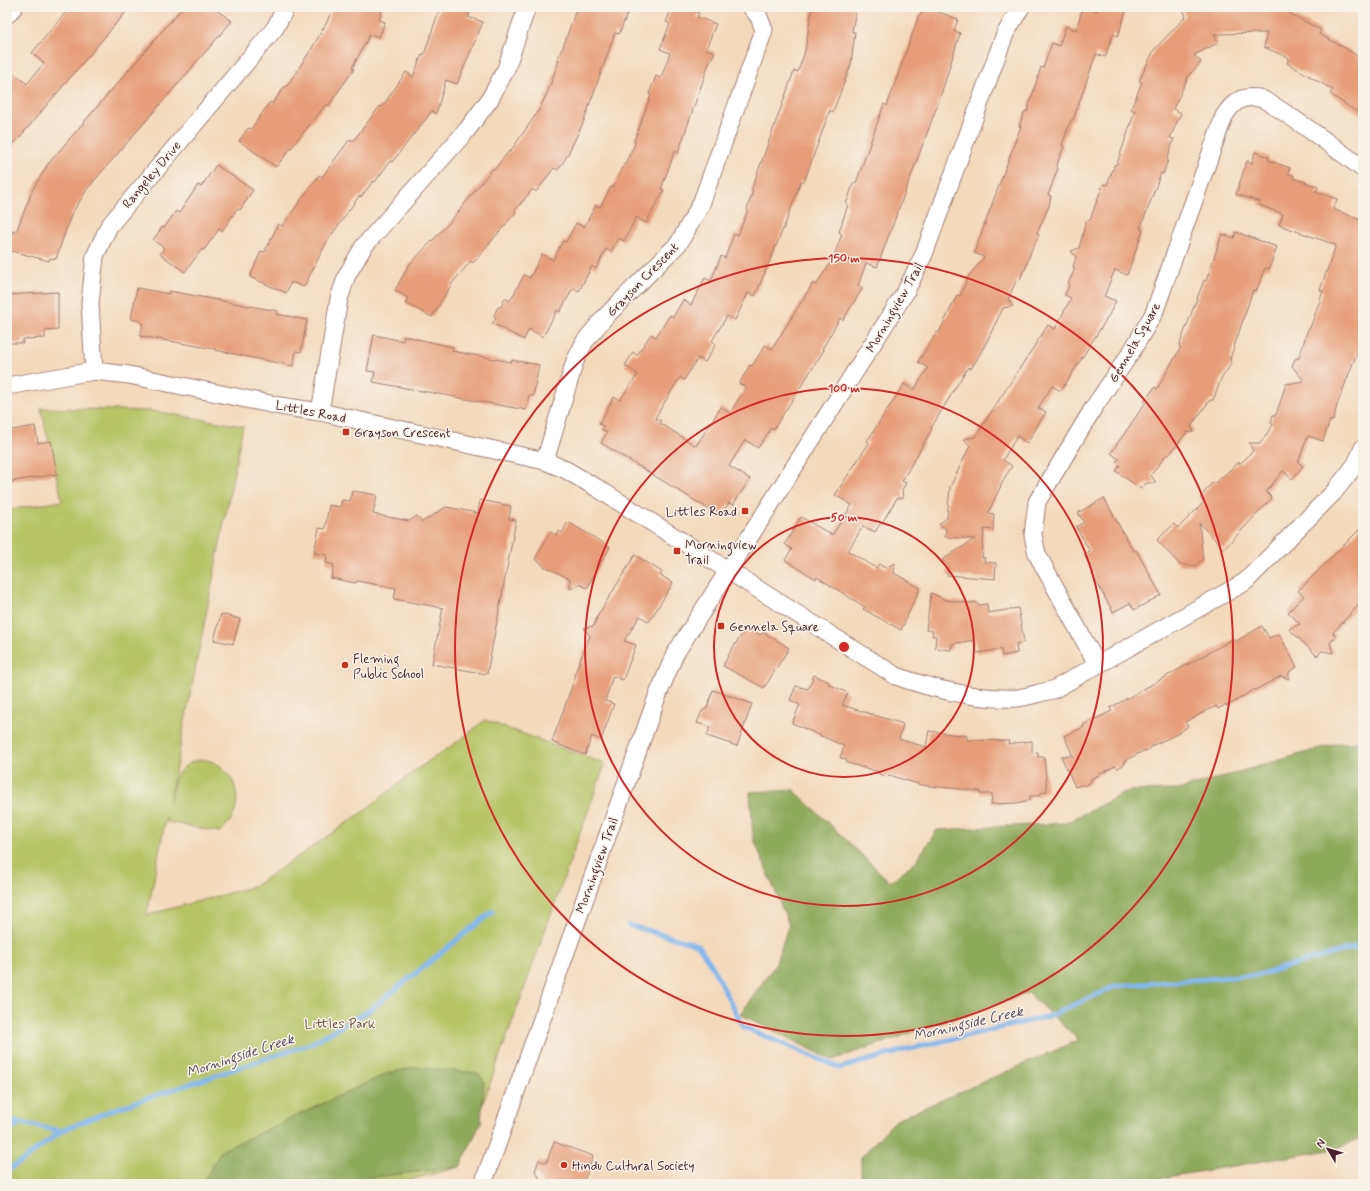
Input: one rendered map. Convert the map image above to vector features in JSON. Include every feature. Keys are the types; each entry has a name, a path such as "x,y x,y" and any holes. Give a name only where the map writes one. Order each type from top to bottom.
{"street":[{"path":"7,15 14,7"},
{"name":"Rangeley Drive","path":"94,371 90,303 95,256 109,226 275,28 286,7"},
{"path":"320,412 339,299 347,275 364,246 467,130 490,99 506,69 527,7"},
{"name":"Grayson Crescent","path":"546,461 575,361 585,341 604,318 679,243 701,204 764,30 751,7"},
{"name":"Morningview Trail","path":"483,1184 491,1158 657,697 675,654 906,293 924,254 1005,34 1021,7"},
{"name":"Gennela Square","path":"1097,664 1037,554 1033,535 1037,502 1094,407 1130,354 1154,313 1224,116 1238,99 1261,98 1363,168"},
{"name":"Littles Road","path":"7,386 94,371 129,375 280,406 320,412 546,461 566,470 597,488 728,571"},
{"path":"728,571 896,676 922,686 950,692 1017,698 1053,690 1245,582 1334,492 1356,464 1363,448"}],"green space":[{"name":"Littles Park","path":"41,408 152,411 243,426 169,803 175,779 179,772 193,762 206,760 219,765 229,775 235,788 237,804 232,819 219,832 167,822 166,817 147,915 255,886 364,811 417,769 460,740 485,720 605,764 460,1167 394,1184 7,1184 7,510 62,501"},
{"path":"1363,742 1363,1138 1335,1149 1167,1177 1142,1184 861,1184 861,1157 896,1120 1079,1040 1028,993 832,1060 740,1014 775,965 789,925 753,837 750,792 794,790 890,882 916,861 937,830 1066,823 1128,791 1178,790 1338,743"},
{"path":"415,1067 478,1073 484,1081 481,1122 460,1167 366,1178 357,1184 202,1184 221,1151 388,1073"}],"building":[{"path":"70,7 130,7 7,152 7,83 15,74 27,84 44,63 32,53"},
{"path":"183,7 212,7 232,21 88,188 71,215 56,259 50,258 49,261 8,250 13,231 16,232 33,189 48,164"},
{"path":"333,7 383,7 379,20 385,22 379,37 370,34 352,68 354,69 328,106 326,104 276,167 239,141 248,128 251,129 270,102 272,104 285,86 286,87 311,50 327,22"},
{"path":"440,7 461,7 471,10 468,17 483,22 457,84 446,80 436,114 432,111 392,162 390,161 375,182 373,181 361,197 359,196 326,243 304,287 291,282 286,293 250,277 261,251 265,252 278,224 282,226 319,175 322,177 350,139 353,141 380,106 382,107 406,72 413,77 422,54 424,55"},
{"path":"577,7 626,7 625,10 628,12 619,34 615,33 583,123 567,156 558,170 554,168 536,192 533,189 515,210 516,212 473,263 471,261 453,282 432,317 405,303 408,298 395,290 409,265 451,221 493,168 494,170 509,151 510,152 539,110 548,91 559,60 557,59 563,47"},
{"path":"672,7 683,7 699,13 697,17 716,24 706,49 715,52 708,66 678,153 675,151 661,189 664,190 646,223 636,217 624,241 618,238 611,252 606,249 596,269 592,266 579,291 573,288 560,312 557,310 543,337 529,329 524,340 492,323 496,319 494,315 498,307 501,307 505,298 510,301 524,275 530,278 542,254 553,260 563,241 566,242 576,223 584,227 596,205 600,207 611,187 613,187 636,142 634,141 651,95 649,94 656,76 661,78 670,53 660,49 670,24 666,22"},
{"path":"812,7 853,7 855,15 852,32 855,32 851,64 833,112 830,110 804,182 801,181 786,222 755,296 748,293 735,320 727,316 712,341 716,344 705,362 698,358 684,380 680,377 655,418 661,421 660,423 696,446 721,407 730,413 746,387 739,384 750,365 752,366 765,345 772,349 813,283 816,285 833,259 842,234 839,232 848,205 846,204 854,182 856,183 884,104 887,106 919,15 921,15 924,7 958,19 954,31 960,33 939,101 877,267 866,263 858,286 862,289 843,320 840,318 822,349 824,350 773,430 771,428 758,448 745,440 729,466 750,479 733,505 729,503 720,516 601,443 607,432 602,430 604,426 599,424 614,397 620,400 638,374 625,366 633,352 637,355 651,334 656,337 670,315 673,317 683,300 691,305 705,278 711,281 721,256 725,258 734,234 738,235 748,210 747,209 753,191 751,191 794,71 798,72 805,51"},
{"path":"1083,7 1097,11 1098,7 1127,7 1118,36 1113,34 1105,57 1096,54 1073,120 1071,120 1062,145 1064,146 1056,167 1058,168 1048,195 1051,196 1049,206 1037,233 1039,235 1031,251 1025,270 1023,271 1020,280 1017,279 1008,299 1013,306 1003,308 985,345 971,369 968,367 931,428 932,429 902,481 906,483 902,490 903,498 897,498 875,532 863,526 848,551 876,568 879,564 885,568 895,563 894,573 920,588 901,630 863,609 865,607 817,577 816,579 785,560 792,549 785,544 801,517 832,535 852,505 835,495 869,443 867,441 904,384 914,390 928,368 918,362 937,332 939,333 957,295 960,296 968,277 984,257 974,253 1021,126 1019,126 1025,111 1027,112 1041,67 1043,68 1052,43 1059,46 1066,26 1076,30"},
{"path":"1182,7 1291,7 1290,14 1321,30 1319,34 1347,49 1363,60 1363,116 1330,94 1333,90 1287,63 1289,58 1264,47 1267,33 1214,34 1218,43 1194,55 1201,62 1189,75 1173,109 1181,113 1170,138 1174,139 1163,174 1161,173 1140,229 1143,230 1127,275 1115,270 1104,296 1116,301 1109,315 1061,391 1052,386 1038,408 1046,412 1027,443 1017,436 1003,460 1012,466 1005,477 988,513 994,514 993,530 984,529 982,558 985,558 984,562 996,563 995,579 947,575 948,566 942,560 975,539 945,537 946,529 939,524 947,518 950,487 970,446 964,439 975,437 1048,325 1055,329 1071,298 1065,295 1075,268 1073,267 1076,257 1071,251 1079,248 1086,221 1090,220 1103,184 1107,185 1115,164 1117,164 1135,111 1131,109 1142,82 1139,81 1154,50 1186,16"},
{"path":"1255,152 1269,157 1268,160 1290,168 1288,173 1294,176 1293,178 1318,187 1316,192 1337,199 1333,209 1363,221 1363,337 1337,405 1333,421 1330,420 1323,441 1308,436 1298,462 1303,466 1292,479 1283,471 1266,492 1272,498 1224,549 1199,523 1203,559 1195,566 1179,564 1157,540 1174,524 1178,528 1204,502 1200,498 1212,483 1215,483 1238,463 1241,463 1253,451 1249,443 1260,443 1273,425 1271,422 1273,415 1276,415 1286,384 1304,381 1292,366 1295,359 1299,358 1308,329 1310,328 1313,320 1323,291 1320,290 1336,245 1279,225 1283,214 1259,205 1260,202 1236,194 1247,161 1252,163"},
{"path":"216,165 253,190 240,210 237,209 222,231 219,229 204,250 202,249 185,272 160,254 164,248 153,240 176,211 179,213 198,185 201,187"},
{"path":"1236,232 1277,247 1269,269 1265,268 1256,291 1253,290 1230,359 1232,363 1221,379 1213,400 1210,400 1191,426 1194,432 1186,433 1169,455 1166,455 1151,475 1156,483 1146,483 1141,489 1116,471 1120,465 1116,462 1119,459 1111,453 1146,402 1144,401 1155,387 1157,389 1181,347 1179,346 1204,280 1206,281 1222,234 1234,238"},
{"path":"137,288 169,294 169,291 278,311 276,314 307,320 301,352 296,351 293,366 215,349 140,336 143,324 141,321 131,319"},
{"path":"58,292 58,330 45,331 45,338 23,339 23,343 7,343 7,295"},
{"path":"374,335 403,341 404,336 453,347 452,351 511,362 512,360 539,365 533,396 529,395 526,410 373,382 375,372 367,371"},
{"path":"35,426 38,443 51,441 57,474 7,482 7,431"},
{"path":"352,491 377,495 373,514 409,521 417,516 422,522 446,507 478,513 480,500 511,506 509,519 516,520 487,674 432,664 443,608 394,599 396,588 331,578 334,565 326,563 327,555 314,553 319,528 325,529 329,505 340,507 342,500 350,501"},
{"path":"1104,498 1133,551 1136,550 1161,595 1134,610 1130,603 1113,612 1092,574 1094,573 1084,555 1090,551 1076,527 1084,522 1078,513"},
{"path":"568,522 610,547 587,588 579,584 570,589 570,579 542,565 542,563 535,559 550,532 556,535 558,531 562,533"},
{"path":"1363,526 1363,600 1333,633 1336,636 1330,643 1333,653 1322,651 1317,656 1289,629 1300,624 1288,612 1304,596 1298,591"},
{"path":"635,555 662,572 660,575 673,583 649,622 640,616 624,641 636,645 623,680 613,676 605,701 614,704 601,740 592,736 585,755 552,742 576,675 574,675 590,636 584,628 594,626 597,617"},
{"path":"931,593 946,600 967,603 976,602 978,605 987,604 988,613 1018,608 1024,642 1016,644 1017,653 1002,656 1001,649 977,653 975,640 952,644 951,650 935,648 936,636 932,636 933,631 926,630"},
{"path":"221,614 240,619 233,644 214,640"},
{"path":"1262,626 1269,638 1279,634 1297,667 1289,672 1289,679 1281,676 1253,690 1228,706 1225,705 1218,709 1216,706 1185,722 1188,726 1179,733 1125,761 1125,764 1118,768 1115,766 1091,779 1091,782 1085,786 1082,785 1075,787 1061,756 1073,756 1064,736 1084,727 1083,725 1112,711 1110,708 1233,639 1235,642"},
{"path":"747,627 760,635 763,632 789,648 764,688 723,666 730,652"},
{"path":"814,675 829,682 828,684 848,693 842,705 903,724 899,739 926,747 929,731 967,736 967,740 1009,741 1008,744 1032,741 1032,753 1038,752 1038,757 1044,757 1047,791 1041,793 1039,796 1030,796 1030,800 1017,803 991,804 992,794 980,794 980,791 921,785 889,775 887,777 879,774 879,772 847,763 846,759 840,758 844,746 792,723 800,705 790,700 796,686 808,689"},
{"path":"713,690 752,704 737,746 707,736 710,727 697,723 702,711 707,708"},
{"name":"Hindu Cultural Society","path":"554,1142 593,1156 583,1184 543,1184 535,1171 539,1160 546,1163"}],"waterway":[{"name":"Morningside Creek","path":"7,1120 61,1131 112,1110 310,1044 370,1010 493,911"},
{"name":"Morningside Creek","path":"628,925 698,945 712,966 743,1027 840,1068 905,1050 1047,1017 1116,986 1258,975 1363,945"},
{"path":"7,1133 20,1123"},
{"path":"7,1170 21,1162 61,1131"}],"place":[{"name":"Grayson Crescent","path":"346,432"},
{"name":"Littles Road","path":"745,511"},
{"name":"Morningview Trail","path":"677,551"},
{"name":"Gennela Square","path":"721,626"},
{"name":"Fleming Public School","path":"345,665"},
{"name":"Hindu Cultural Society","path":"564,1165"}]}
